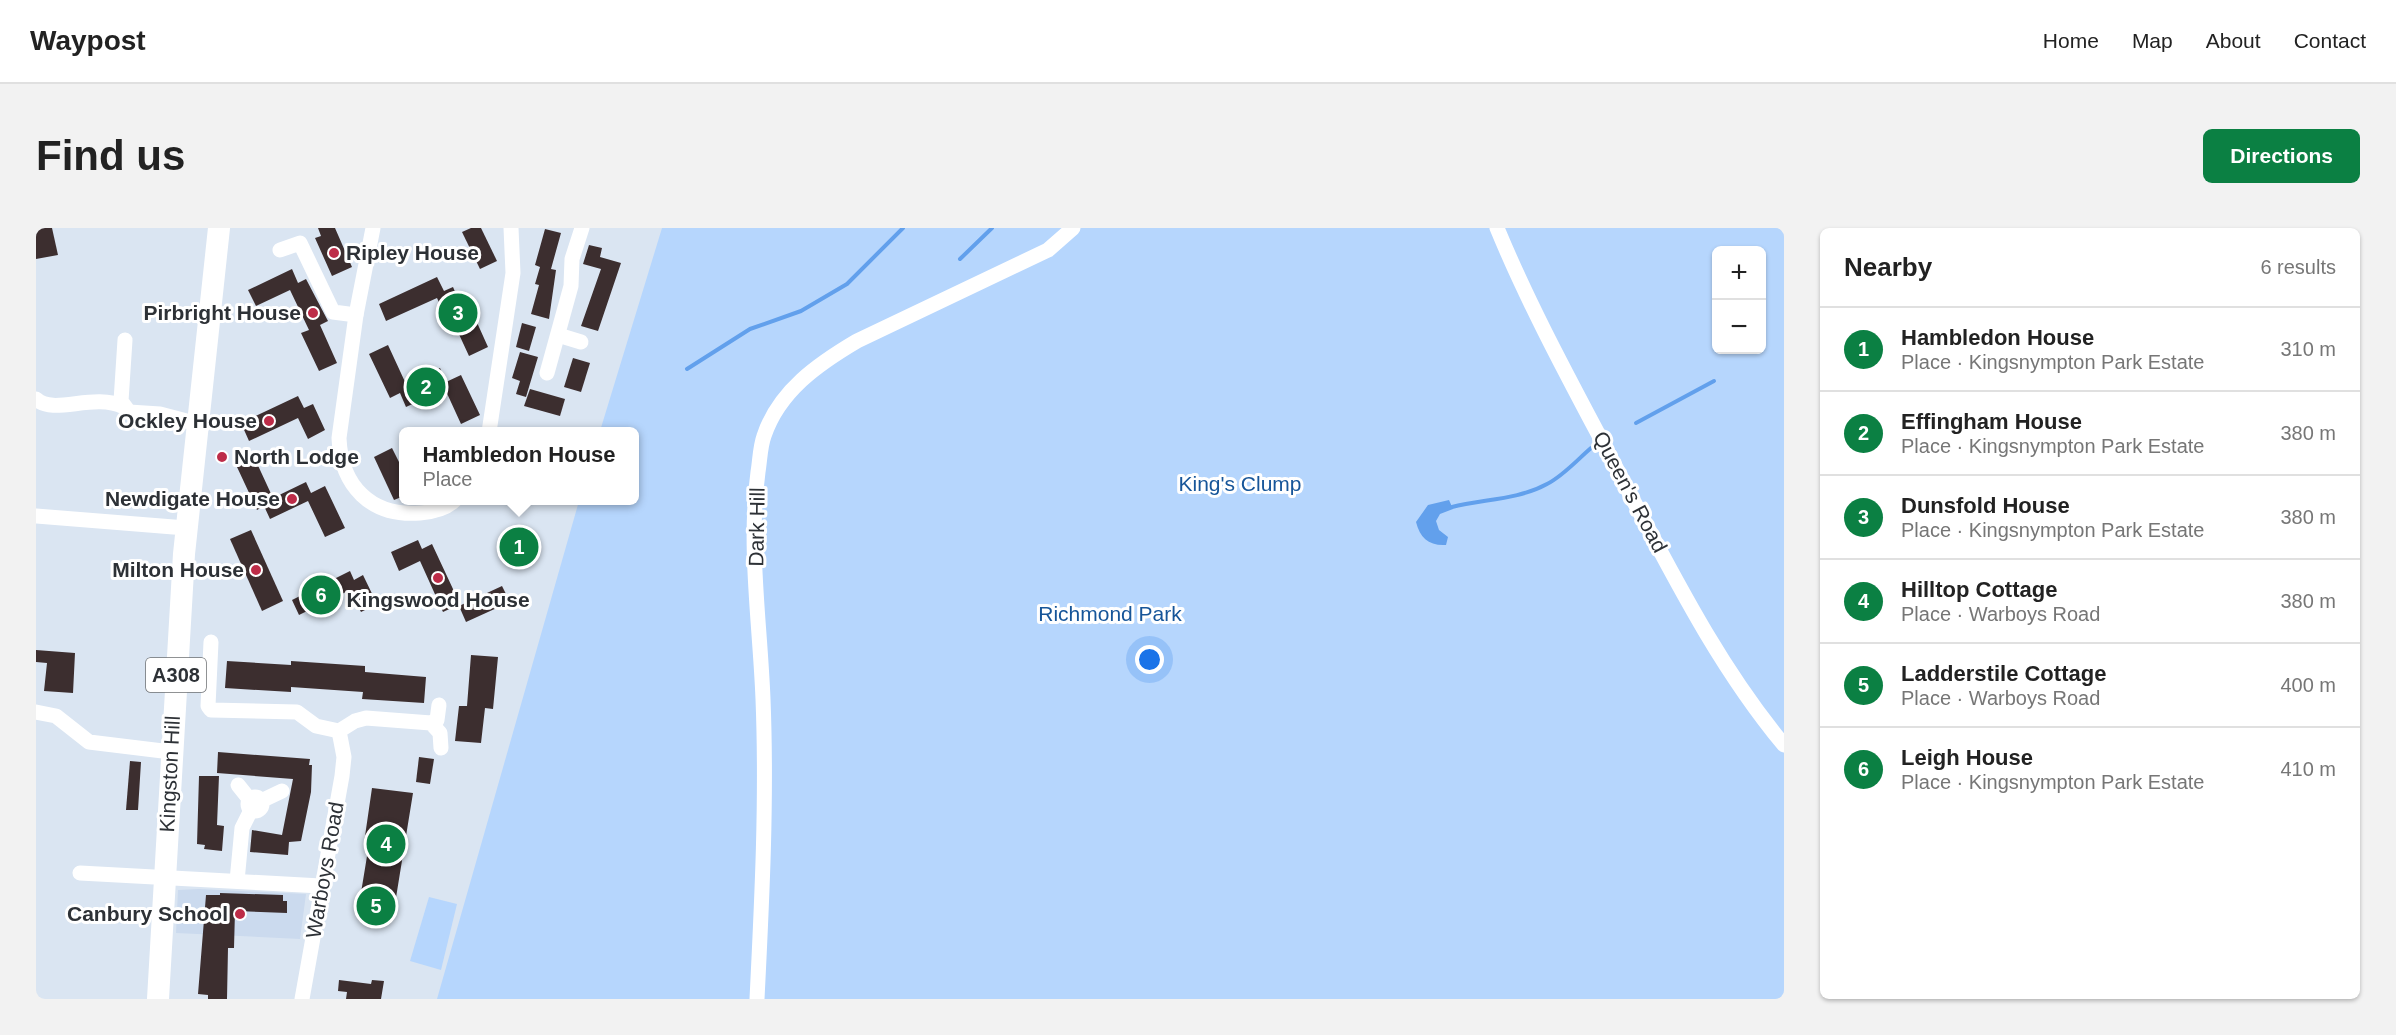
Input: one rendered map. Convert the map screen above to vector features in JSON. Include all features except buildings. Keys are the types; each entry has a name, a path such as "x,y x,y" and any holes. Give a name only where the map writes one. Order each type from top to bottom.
{"main road":[{"name":"Kingston Hill","path":"158,999 186,528 219,228"}],"street":[{"path":"373,228 356,315 339,438 339,456 354,487 366,499 383,509 402,514 429,512 448,505"},
{"path":"490,427 513,273 511,228"},
{"path":"547,373 571,286 572,259 582,228"},
{"name":"Dark Hill","path":"757,999 764,837 763,701 753,512 763,438 772,416 789,390 828,358 857,341 1048,250 1073,228"},
{"name":"Queen's Road","path":"1497,228 1524,293 1689,603 1733,679 1784,745"},
{"path":"280,250 300,243 333,312 356,315"},
{"path":"558,335 581,342"},
{"path":"125,340 121,401 124,407 129,412 160,414 198,424"},
{"path":"37,403 61,406 102,400 124,407"},
{"path":"36,516 186,528"},
{"path":"211,642 208,706 211,710 297,712 316,726 340,736 355,721 366,718 431,723 437,720 439,705"},
{"path":"36,712 56,716 89,742 171,752"},
{"path":"431,723 440,733 441,748"},
{"name":"Warboys Road","path":"302,999 342,776 344,757 340,736"},
{"path":"238,785 254,804"},
{"path":"237,881 242,828 254,804 282,791"},
{"path":"80,873 321,886"}],"shaded area":[{"name":"Canbury School","path":"178,890 306,894 300,939 176,933"}],"green space":[{"name":"Richmond Park","path":"662,228 1784,228 1784,999 437,999 578,505 639,505 639,427 601,427"},
{"path":"429,897 457,904 441,970 410,961"}],"water":[{"path":"1449,500 1453,509 1440,514 1436,521 1439,530 1448,537 1446,545 1435,544 1423,537 1416,522 1428,505"}],"waterway":[{"path":"687,369 750,329 801,311 847,284 903,228"},
{"path":"960,259 992,228"},
{"path":"1636,423 1714,381"},
{"path":"1452,507 1512,496 1536,489 1559,477 1591,448"}],"place":[{"name":"Ripley House","path":"334,253"},
{"name":"Pirbright House","path":"313,313"},
{"name":"Dunsfold House","path":"458,313"},
{"name":"Effingham House","path":"426,387"},
{"name":"Ockley House","path":"269,421"},
{"name":"North Lodge","path":"222,457"},
{"name":"Newdigate House","path":"292,499"},
{"name":"Hambledon House","path":"519,547"},
{"name":"Milton House","path":"256,570"},
{"name":"Kingswood House","path":"438,578"},
{"name":"Leigh House","path":"321,595"},
{"name":"Hilltop Cottage","path":"386,844"},
{"name":"Ladderstile Cottage","path":"376,906"},
{"name":"Canbury School","path":"240,914"}],"park label":[{"name":"King's Clump","path":"1240,484"}]}
